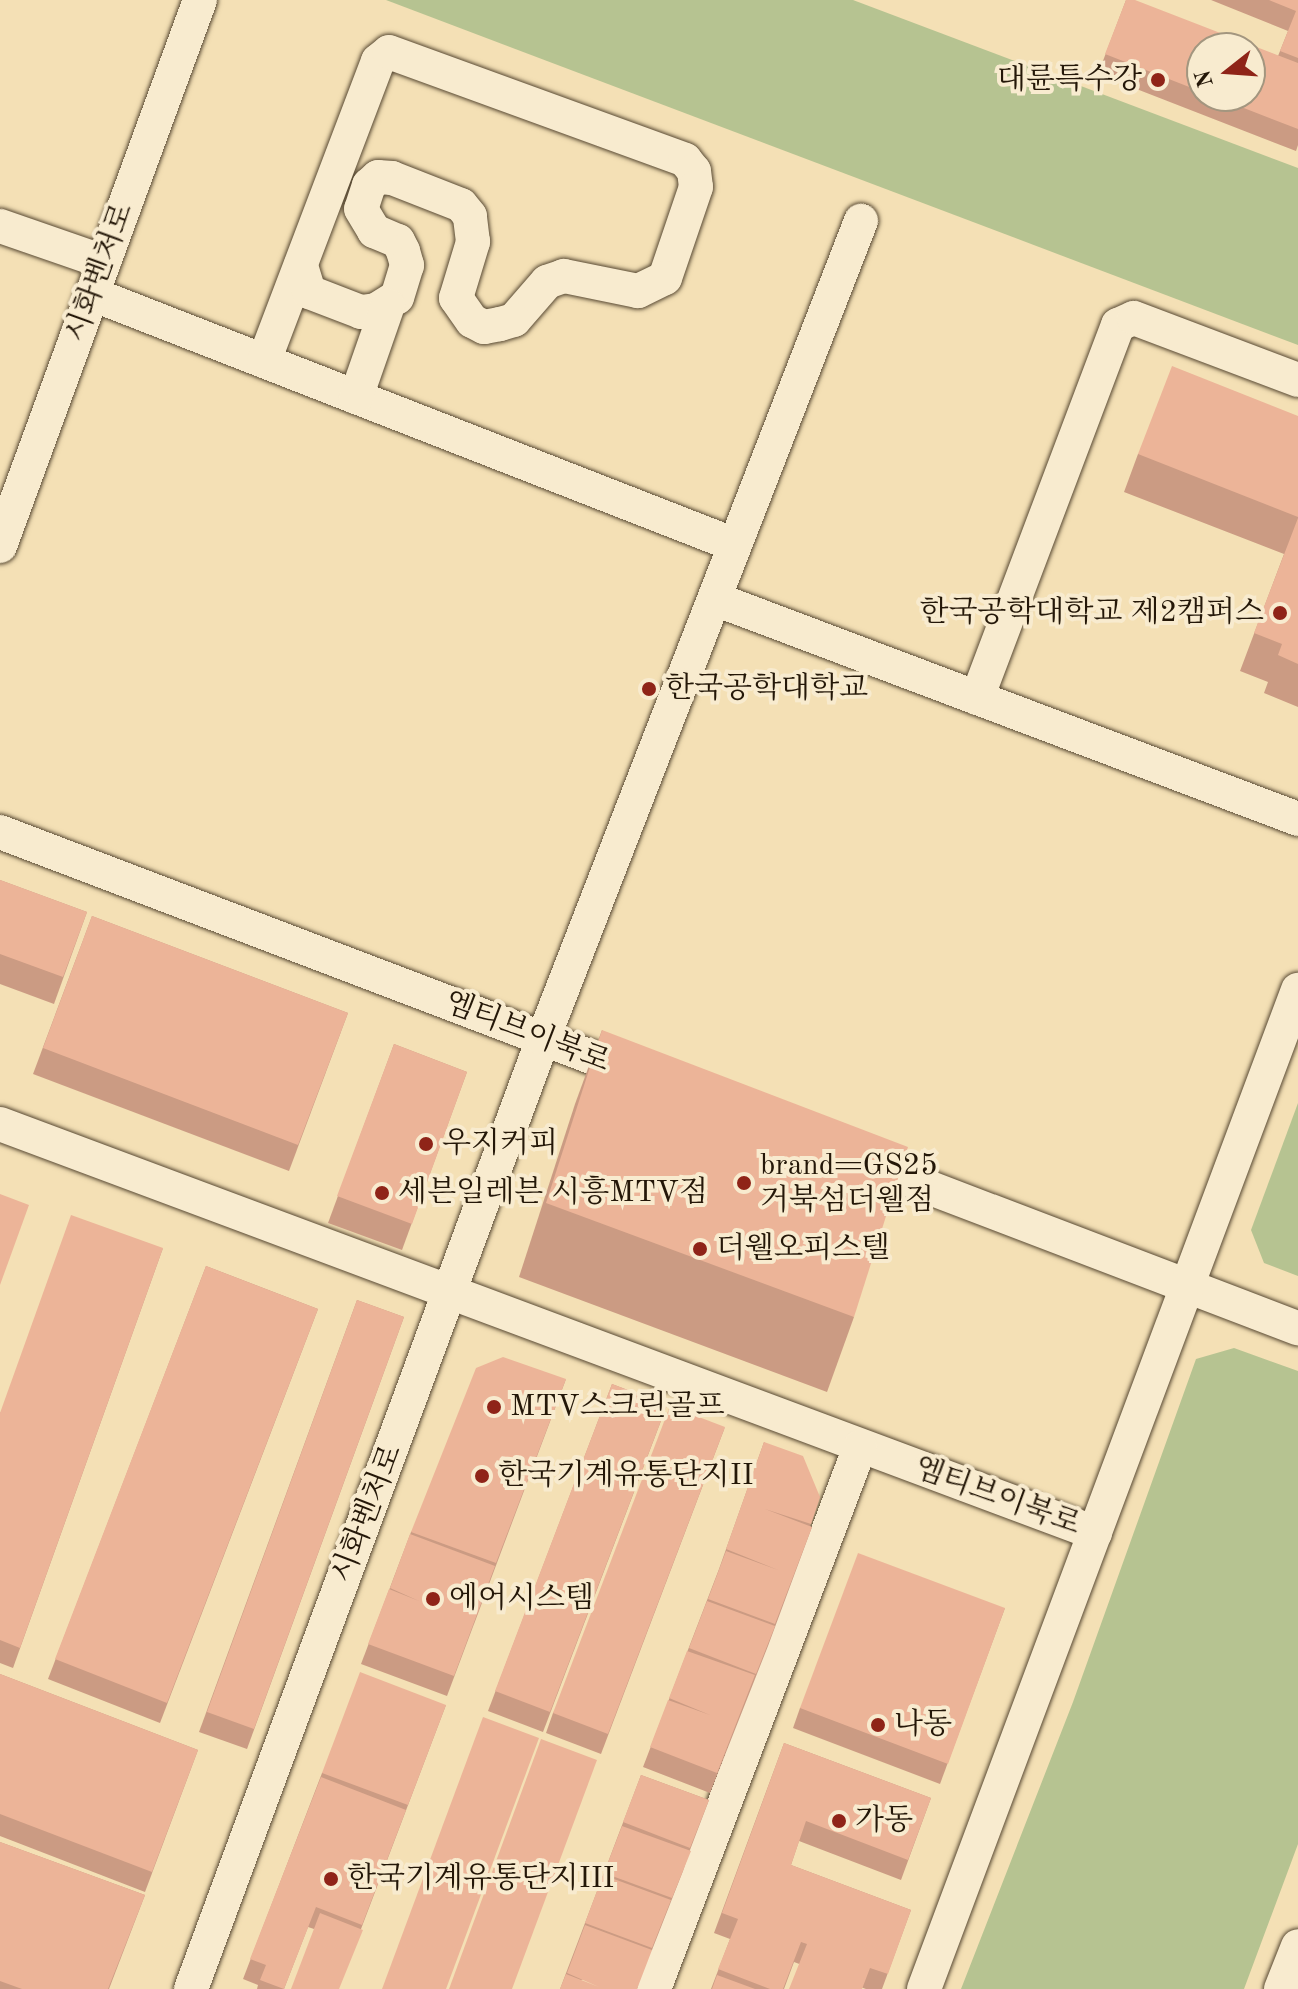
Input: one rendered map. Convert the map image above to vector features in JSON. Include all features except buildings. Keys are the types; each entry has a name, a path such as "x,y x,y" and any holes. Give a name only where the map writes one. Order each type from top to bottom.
{"street":[{"name":"시화벤처로","path":"0,546 200,0"},
{"path":"264,361 378,61 389,52 685,160 694,171 696,187 665,278 655,286 630,290 564,276 547,282 514,320 484,327 461,311 456,298 473,242 470,216 448,198 378,177 369,185 361,209 374,231 398,241 407,265 401,289 388,305 356,397"},
{"name":"시화벤처로","path":"191,1989 453,1289 543,1039 861,221"},
{"path":"0,226 264,361 735,545"},
{"path":"301,265 309,292 361,312 388,305"},
{"path":"977,698 1118,325 1134,318 1298,380"},
{"path":"715,599 1298,819"},
{"name":"엠티브이북로","path":"0,832 660,1084"},
{"name":"엠티브이북로","path":"924,1989 1298,990"},
{"name":"엠티브이북로","path":"0,1124 453,1289 860,1447 1095,1533"},
{"path":"821,1146 1298,1328"},
{"path":"654,1989 860,1447"},
{"path":"1281,1989 1298,1946"}],"green space":[{"path":"386,0 853,0 1298,168 1298,345"},
{"path":"1298,1103 1298,1276 1264,1263 1251,1230"},
{"path":"1234,1348 1298,1371 1298,1844 1244,1989 961,1989 1073,1702 1196,1359"}],"place":[{"name":"대륜특수강","path":"1158,80"},
{"name":"한국공학대학교 제2캠퍼스","path":"1280,613"},
{"name":"한국공학대학교","path":"649,689"},
{"name":"우지커피","path":"426,1144"},
{"name":"brand=GS25 거북섬더웰점","path":"744,1183"},
{"name":"세븐일레븐 시흥MTV점","path":"382,1193"},
{"name":"더웰오피스텔","path":"700,1249"},
{"name":"MTV스크린골프","path":"494,1407"},
{"name":"한국기계유통단지II","path":"482,1476"},
{"name":"에어시스템","path":"433,1599"},
{"name":"나동","path":"878,1725"},
{"name":"가동","path":"839,1821"},
{"name":"한국기계유통단지III","path":"331,1879"}]}
